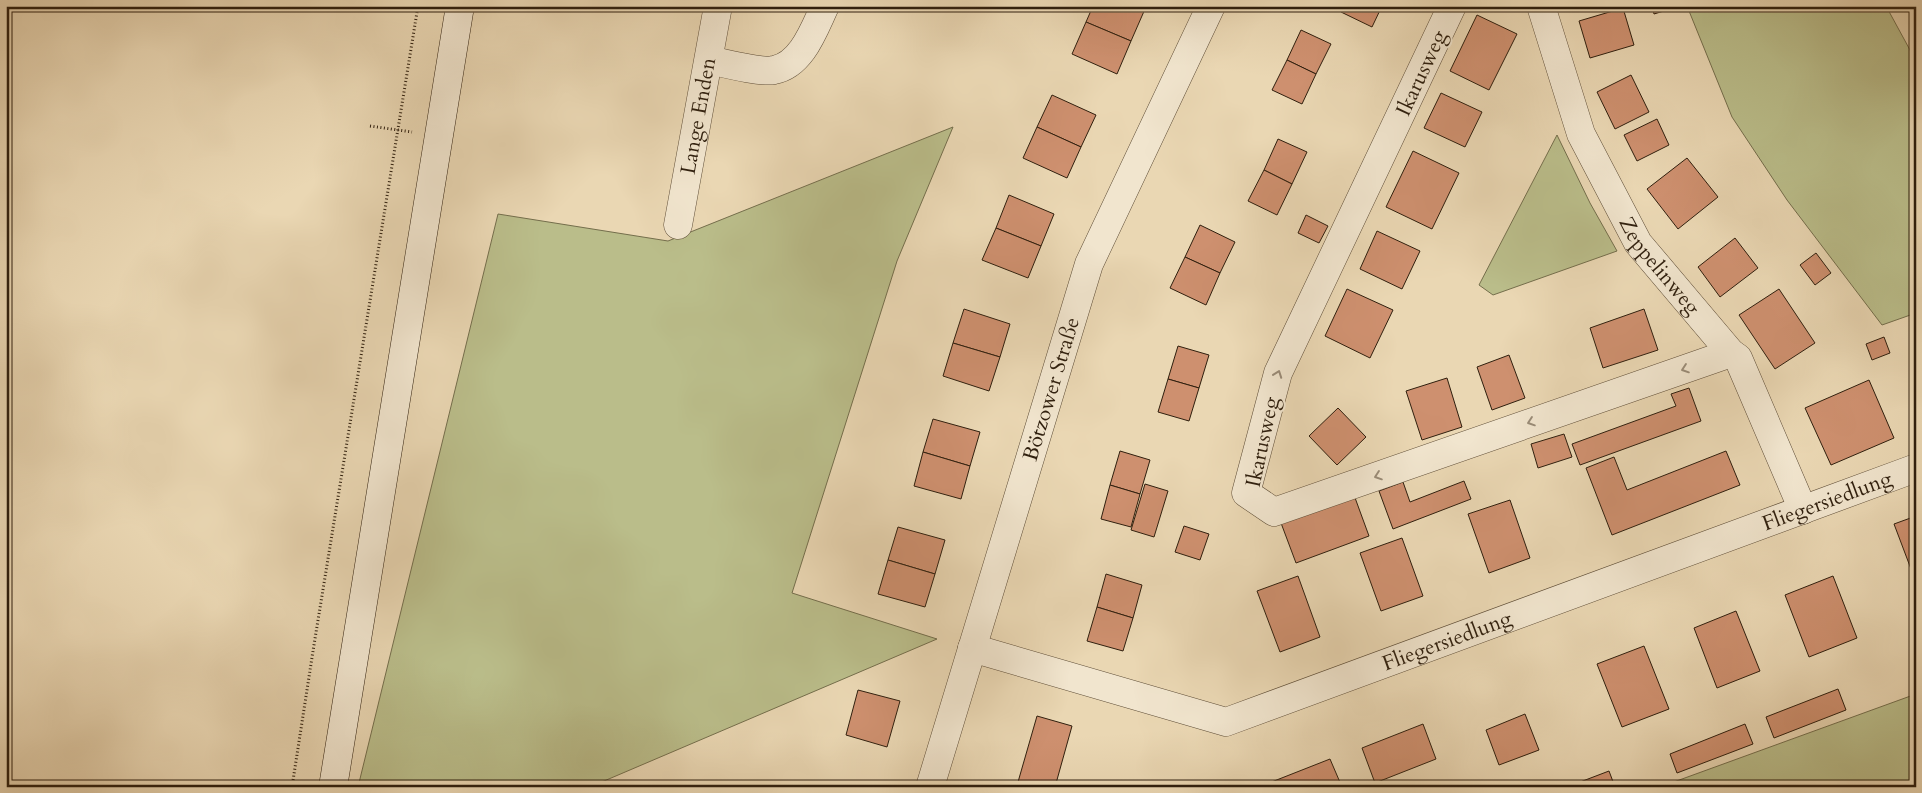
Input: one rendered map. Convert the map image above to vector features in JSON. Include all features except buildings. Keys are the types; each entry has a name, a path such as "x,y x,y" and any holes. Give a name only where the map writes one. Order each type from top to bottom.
{"street":[{"path":"333,787 460,6"},
{"name":"Lange Enden","path":"678,225 718,6"},
{"path":"709,60 742,67 774,70 794,60 808,41 825,6"},
{"name":"Bötzower Straße","path":"930,787 1089,264 1211,6"},
{"name":"Ikarusweg","path":"1452,6 1278,373 1246,493 1274,512 1731,353"},
{"name":"Zeppelinweg","path":"1541,6 1581,134 1638,243 1731,353 1738,358 1803,510"},
{"name":"Fliegersiedlung","path":"972,648 1226,722 1916,468"}],"path":[{"path":"292,787 418,6"},
{"path":"370,126 398,129 438,137"}],"green space":[{"path":"1687,6 1886,6 1916,61 1916,313 1882,325 1787,200 1732,117"},
{"path":"953,127 897,261 792,593 937,639 590,787 358,787 498,214 668,241"},
{"path":"1557,135 1590,203 1617,251 1493,295 1479,285"},
{"path":"1916,694 1916,787 1660,787"}]}
